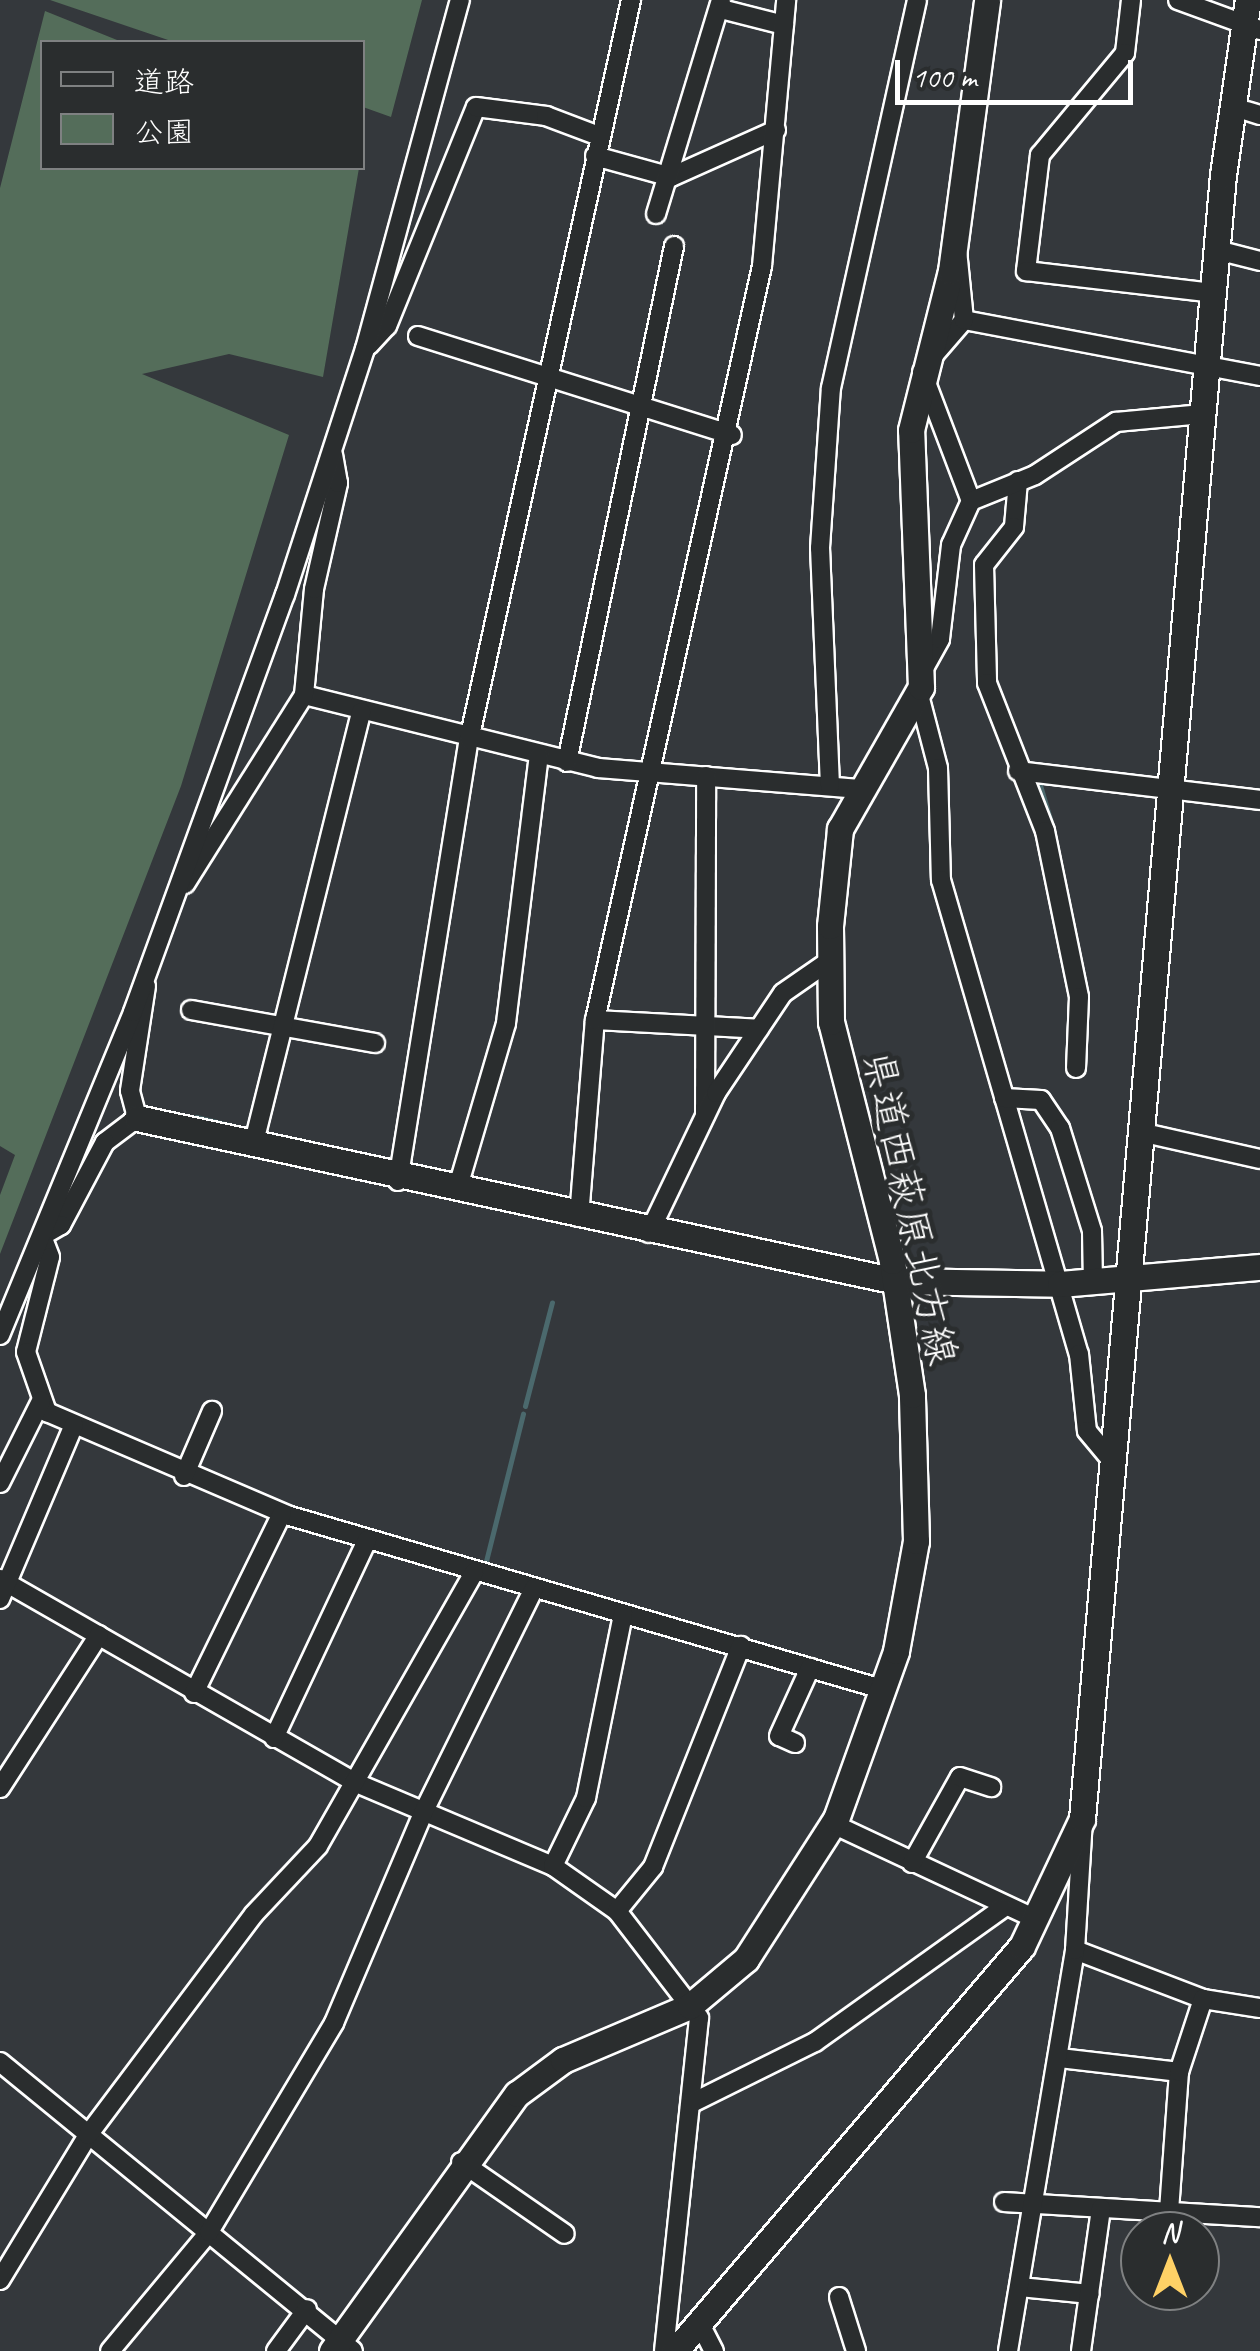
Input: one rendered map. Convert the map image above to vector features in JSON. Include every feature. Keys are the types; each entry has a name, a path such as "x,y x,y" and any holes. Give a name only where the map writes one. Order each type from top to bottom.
{"street":[{"path":"0,1335 145,978 332,449 366,349 460,0"},
{"path":"398,1181 469,740 630,0"},
{"path":"579,1218 595,1020 650,771 732,435 776,130 786,0"},
{"path":"830,786 820,548 831,388 917,0"},
{"path":"987,0 954,244 922,369 907,489 921,682 938,768 941,880 1060,1284 1087,1431 1113,1462"},
{"path":"1131,0 1125,53 1040,155 1026,272 1213,292"},
{"path":"1008,2351 1060,2058 1075,1950 1082,1820 1213,292 1250,18 1178,0"},
{"path":"656,214 671,177 720,2 784,25"},
{"path":"366,349 387,326 476,107 546,116 599,136"},
{"path":"595,156 671,177 776,130"},
{"path":"922,369 964,320 954,244"},
{"path":"567,762 674,246"},
{"path":"1217,250 1260,261"},
{"path":"964,320 1260,376"},
{"path":"418,336 732,435"},
{"path":"922,369 972,501"},
{"path":"921,682 940,639 951,545 972,501 1018,481 1116,422 1203,414"},
{"path":"173,900 304,695 338,483 332,449"},
{"path":"1018,481 1014,527 984,565 987,683 1014,770 1028,777 1045,831 1079,997 1076,1068"},
{"name":"県道西萩原北方線","path":"342,2346 461,2162 543,2073 690,2006 746,1959 833,1824 885,1690 912,1592 917,1512 896,1281 831,1022 829,961 834,863 860,788 921,682"},
{"path":"304,695 567,762 860,788"},
{"path":"253,1146 361,712"},
{"path":"456,1190 506,1023 540,756"},
{"path":"1014,770 1260,800"},
{"path":"705,1115 706,776"},
{"path":"649,1233 705,1115 783,993 829,961"},
{"path":"137,1118 130,1091 149,1002 145,978"},
{"path":"191,1010 284,1031 375,1043"},
{"path":"595,1020 760,1029"},
{"path":"1004,1098 1042,1100 1060,1128 1092,1231 1093,1282"},
{"path":"137,1118 398,1181 896,1281 1060,1284 1260,1267"},
{"path":"42,1236 61,1224 105,1142 137,1118"},
{"path":"1140,1132 1260,1158"},
{"path":"42,1236 50,1257 26,1352 41,1401 74,1425 184,1476 282,1514 885,1690"},
{"path":"0,1482 41,1401"},
{"path":"184,1476 212,1411"},
{"path":"74,1425 3,1588 99,1635 354,1782 553,1866 617,1912 699,2018 694,2102 664,2351"},
{"path":"194,1693 282,1514"},
{"path":"274,1738 367,1540"},
{"path":"0,2280 88,2135 254,1914 318,1846 474,1572"},
{"path":"110,2351 208,2232 334,2023 424,1812 534,1588"},
{"path":"553,1866 586,1798 623,1614"},
{"path":"0,1788 99,1635"},
{"path":"617,1912 653,1867 741,1646"},
{"path":"794,1744 779,1736 810,1668"},
{"path":"912,1863 960,1777 991,1787"},
{"path":"675,2351 1038,1920 1082,1820"},
{"path":"833,1824 1003,1908 1038,1920"},
{"path":"694,2102 816,2042 1003,1908"},
{"path":"1075,1950 1203,1999 1260,2008"},
{"path":"1004,2202 1169,2211 1180,2072 1203,1999"},
{"path":"1060,2058 1180,2072"},
{"path":"0,2062 306,2309 342,2346"},
{"path":"461,2162 565,2234"},
{"path":"1081,2351 1101,2208"},
{"path":"1220,2214 1260,2217"},
{"path":"1020,2287 1090,2294"},
{"path":"839,2297 856,2351"},
{"path":"276,2351 306,2309"},
{"path":"699,2322 714,2351"}],"green space":[{"path":"50,0 422,0 391,117 365,108 365,40 168,40"},
{"path":"45,11 117,40 40,40 40,170 359,170 323,377 229,354 142,374 289,435 181,786 0,1254 0,1195 15,1155 0,1146 0,188"}],"waterway":[{"path":"1040,785 1053,829"},
{"path":"1084,1065 1086,1002"},
{"path":"196,1117 237,1127"},
{"path":"525,1406 552,1302"},
{"path":"486,1561 523,1414"}]}
